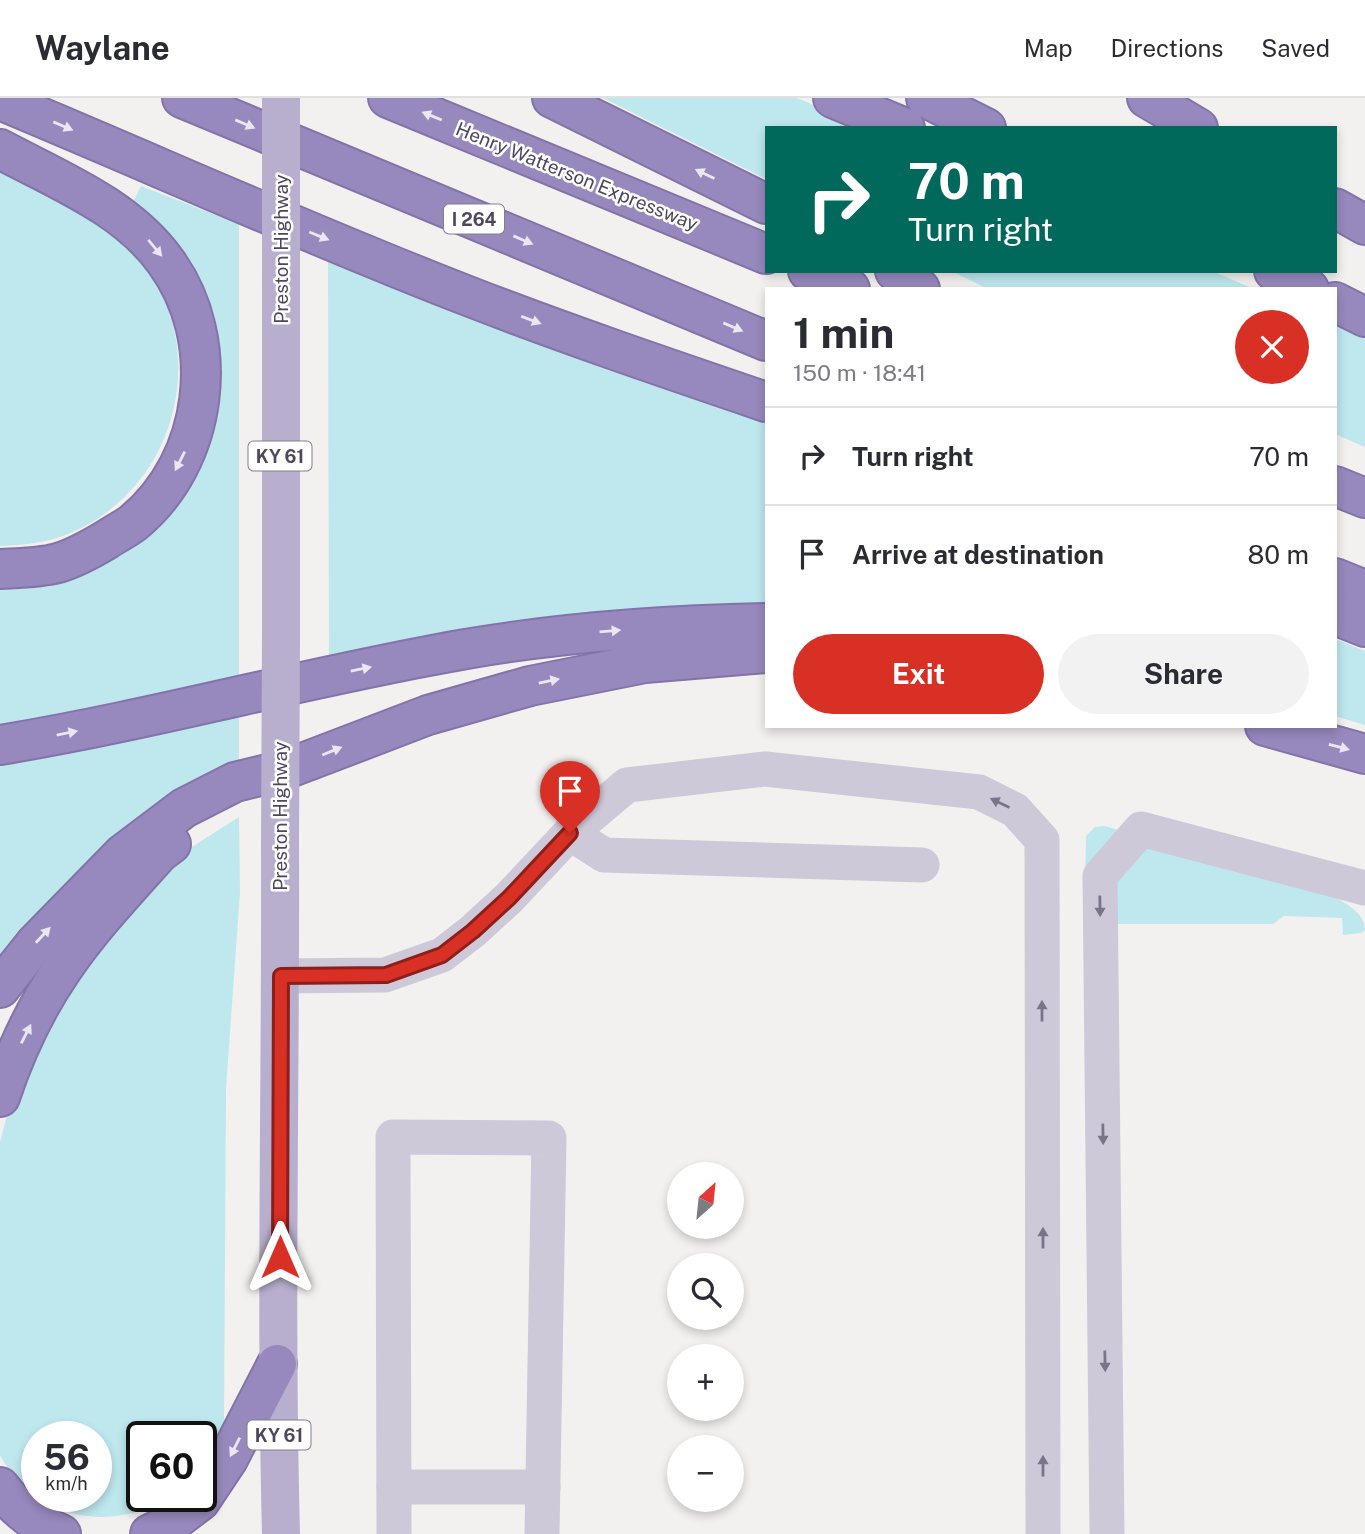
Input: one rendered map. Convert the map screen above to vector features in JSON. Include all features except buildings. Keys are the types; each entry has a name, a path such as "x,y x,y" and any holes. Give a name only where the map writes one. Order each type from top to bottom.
{"highway":[{"name":"I 264","path":"182,98 765,341"},
{"name":"Henry Watterson Expressway","path":"388,98 765,254"},
{"path":"552,98 765,204"},
{"path":"833,98 900,126"},
{"path":"926,98 982,126"},
{"path":"1147,98 1195,126"},
{"path":"0,100 285,222 467,296 597,345 765,402"},
{"path":"0,149 103,205 149,240 180,284 190,309 201,358 202,384 198,408 180,462 151,506 132,524 86,551 59,563 31,568 0,569"},
{"path":"1337,209 1365,225"},
{"path":"813,273 845,287"},
{"path":"898,273 917,287"},
{"path":"1278,273 1305,287"},
{"path":"1337,303 1365,317"},
{"path":"1337,487 1365,498"},
{"path":"1337,579 1365,590"},
{"path":"1337,616 1365,627"},
{"path":"0,745 65,734 328,676 468,649 608,631 765,623"},
{"path":"0,988 35,944 123,854 184,808 235,782 270,774 428,715 530,686 645,663 765,653"},
{"path":"1272,728 1365,754"},
{"path":"0,1097 18,1049 46,995 63,967 99,922 159,853 270,774"},
{"path":"149,1534 167,1526 200,1501 228,1460 277,1364"},
{"path":"0,1487 23,1514 43,1527 61,1534"}],"main road":[{"name":"Preston Highway","path":"281,98 281,976 277,1364 281,1534"}],"lane":[{"path":"281,976 386,975 442,955 509,898 570,833 627,785 765,769 979,792 1015,810 1042,840 1043,1534"},
{"path":"1107,1534 1100,876 1141,829 1365,888"},
{"path":"570,833 604,855 922,865"},
{"path":"394,1534 393,1137 549,1138 542,1534"},
{"path":"394,1487 543,1487"}],"shaded area":[{"path":"603,98 797,98 863,126 765,126 765,179"},
{"path":"0,170 77,208 129,245 149,269 163,296 175,334 178,365 176,396 169,425 157,453 141,479 120,501 96,520 60,537 35,543 0,546"},
{"path":"141,186 239,224 239,678 0,727 0,586 37,584 206,447 216,411 220,377 219,343 212,311 200,280 183,251 161,224 134,200"},
{"path":"328,260 765,418 765,611 329,662"},
{"path":"955,273 1217,273 1249,287 984,287"},
{"path":"1337,325 1365,339 1365,447 1337,435"},
{"path":"1337,640 1365,651 1365,725 1337,717"},
{"path":"239,712 239,762 0,965 0,763"},
{"path":"239,817 240,892 226,1088 224,1425 217,1437 217,1421 126,1421 126,1512 135,1512 100,1517 70,1512 112,1512 112,1421 21,1421 21,1483 0,1455 0,1142 9,1108 86,952 187,850"},
{"path":"1105,826 1318,889 1354,910 1364,923 1365,930 1343,935 1342,918 1284,916 1273,924 1088,924 1085,885 1086,836 1095,827"}],"route":[{"path":"280,1257 281,976 386,975 442,955 509,898 570,833"}]}
